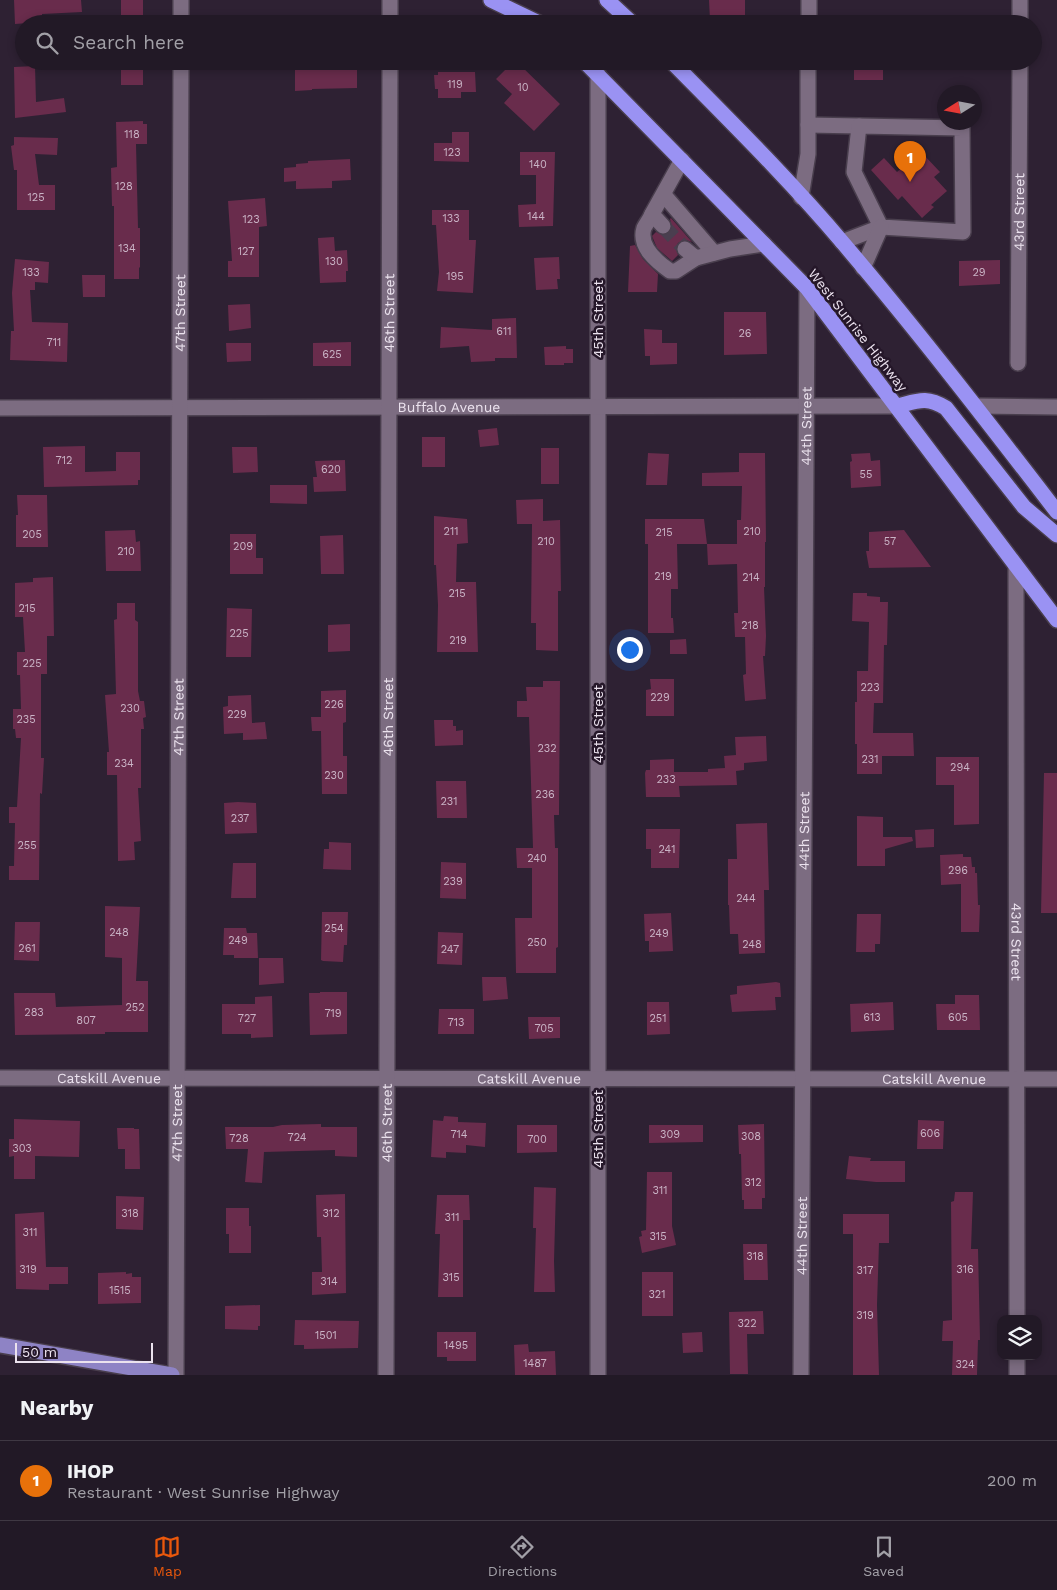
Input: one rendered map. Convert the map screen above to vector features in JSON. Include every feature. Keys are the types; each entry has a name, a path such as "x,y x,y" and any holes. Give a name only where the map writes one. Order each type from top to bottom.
{"highway":[{"path":"491,0 523,15"},
{"path":"517,0 533,15"},
{"path":"607,0 623,15"},
{"name":"West Sunrise Highway","path":"594,70 807,288 1057,620"},
{"path":"680,70 842,242 976,406 1057,512"},
{"path":"897,406 924,400 934,401 946,408 1024,507 1057,535"}],"main road":[{"path":"0,1345 172,1375"}],"street":[{"path":"181,0 181,15"},
{"path":"390,0 390,15"},
{"path":"809,0 809,15"},
{"path":"1020,0 1020,15"},
{"name":"47th Street","path":"176,1375 181,70"},
{"name":"46th Street","path":"386,1375 390,70"},
{"path":"801,197 808,154 808,70"},
{"name":"43rd Street","path":"1018,363 1020,70"},
{"name":"45th Street","path":"598,74 598,1375"},
{"path":"808,125 962,128 963,232 881,227 842,242"},
{"path":"859,126 854,172 881,227 863,268"},
{"path":"682,160 644,228 642,237 646,248 660,264 670,271 676,271 690,254 714,253 764,244"},
{"path":"664,195 714,253"},
{"path":"652,214 663,226"},
{"name":"44th Street","path":"801,1375 801,1079 807,288"},
{"name":"Buffalo Avenue","path":"0,408 897,406"},
{"path":"976,406 1057,407"},
{"name":"43rd Street","path":"1016,566 1017,1315"},
{"name":"Catskill Avenue","path":"0,1078 1057,1079"},
{"path":"1017,1360 1017,1375"}],"building":[{"path":"14,0 81,0 82,12 15,15 15,24"},
{"path":"121,0 143,0 143,15 121,15"},
{"path":"709,0 745,0 745,15 710,15"},
{"path":"14,67 15,70 35,70 36,102 64,98 66,112 15,118"},
{"path":"121,70 143,70 143,85 121,85"},
{"path":"295,70 357,70 357,88 295,91"},
{"path":"505,70 525,70 560,104 534,131 504,103 512,94 496,79"},
{"path":"854,70 883,70 883,80 854,80"},
{"path":"438,72 475,72 476,92 461,92 461,98 438,98 438,89 435,89 434,75 438,75"},
{"path":"143,121 143,124 147,124 147,144 136,144 138,228 140,228 139,279 114,279 114,206 112,206 111,168 117,167 116,122"},
{"path":"452,132 469,132 469,162 434,161 434,143 452,143"},
{"path":"14,137 58,138 57,155 35,154 39,185 55,185 55,210 17,210 17,170 14,170 11,146 14,145"},
{"path":"520,152 555,152 553,226 519,227 518,205 536,204 536,175 520,175"},
{"path":"924,155 940,172 934,177 947,191 931,205 934,207 922,218 902,196 898,200 871,170 884,158 897,172 908,162 911,166"},
{"path":"350,159 351,180 332,181 332,188 296,189 296,181 284,182 284,168 296,167 296,164 308,163 308,161"},
{"path":"265,198 267,226 259,227 259,277 228,277 228,261 232,261 228,201"},
{"path":"432,210 469,210 469,240 476,240 473,293 437,291 439,272 436,225 432,225"},
{"path":"671,218 692,242 686,240 678,243 676,248 678,255 672,261 657,248 652,236 656,232 665,235 670,233 672,228"},
{"path":"334,237 335,251 347,250 348,271 346,271 346,282 320,283 318,238"},
{"path":"635,245 643,259 658,274 657,292 628,292 630,246"},
{"path":"559,257 560,279 557,279 558,289 536,290 534,258"},
{"path":"15,259 49,262 48,283 35,282 35,290 30,290 32,322 68,323 67,362 10,360 11,331 14,331 12,293"},
{"path":"1000,260 1000,284 959,286 959,261"},
{"path":"82,275 105,275 105,297 83,297"},
{"path":"250,304 251,328 229,331 228,305"},
{"path":"724,312 766,312 767,354 724,355"},
{"path":"516,318 517,358 495,358 495,361 471,362 469,346 440,348 441,327 492,330 492,319"},
{"path":"644,329 662,330 662,343 677,343 677,364 650,365 650,356 645,356"},
{"path":"351,342 351,366 313,366 313,343"},
{"path":"226,343 251,343 251,361 227,362"},
{"path":"566,346 566,349 573,349 573,363 545,365 544,347"},
{"path":"497,428 499,445 480,447 478,430"},
{"path":"422,437 445,437 445,467 422,467"},
{"path":"85,446 85,472 116,471 116,452 140,452 140,480 138,480 138,485 44,487 43,447"},
{"path":"232,447 257,447 258,472 233,473"},
{"path":"541,448 559,448 559,484 541,484"},
{"path":"648,453 669,454 667,485 646,485"},
{"path":"739,453 765,453 766,542 764,587 766,636 765,656 763,656 766,699 745,701 743,675 746,674 745,637 735,637 734,613 738,613 737,564 708,565 707,544 737,544 737,520 741,520 742,486 702,486 702,473 739,472"},
{"path":"870,453 871,461 880,460 881,486 851,488 851,454"},
{"path":"345,460 346,491 314,492 313,477 317,477 315,461"},
{"path":"270,485 307,485 307,504 270,503"},
{"path":"17,495 47,495 48,547 16,547"},
{"path":"543,499 543,521 560,520 561,591 558,591 558,651 536,650 536,623 531,623 532,524 517,524 516,500"},
{"path":"434,516 467,519 468,543 457,544 456,582 476,582 478,652 437,652 438,605 436,565 434,565"},
{"path":"645,519 704,519 707,544 677,544 678,589 671,589 671,618 673,618 674,633 648,633 648,544 645,544"},
{"path":"135,530 136,542 140,541 141,571 106,571 105,531"},
{"path":"904,530 931,567 869,568 866,551 869,551 869,532"},
{"path":"230,534 256,534 256,558 263,558 263,574 230,574"},
{"path":"343,535 344,574 321,574 320,536"},
{"path":"53,577 54,636 47,636 47,674 41,674 41,758 44,758 42,794 40,793 39,880 9,880 9,866 14,866 15,823 9,823 9,807 17,807 21,738 16,738 15,729 13,729 13,709 21,709 20,675 17,675 17,652 25,652 23,617 15,617 15,583 33,582 33,578"},
{"path":"853,593 867,593 867,596 880,597 880,602 888,602 887,645 884,645 883,703 874,703 873,733 913,733 914,756 882,756 882,774 857,774 855,702 857,702 857,671 868,671 869,622 852,621"},
{"path":"117,603 135,603 135,620 138,622 138,691 140,701 144,701 146,717 143,718 144,729 141,729 141,788 138,788 141,841 134,842 135,860 118,861 117,775 107,775 107,752 109,752 105,695 116,694 114,620 117,619"},
{"path":"227,608 252,609 251,657 226,657"},
{"path":"350,624 350,651 328,652 328,625"},
{"path":"686,639 687,654 670,654 670,640"},
{"path":"650,679 674,679 674,716 646,716 646,690 651,689"},
{"path":"543,681 560,681 559,815 554,815 555,848 558,848 558,947 556,948 556,973 516,973 515,918 532,918 532,868 517,868 516,848 533,848 529,717 517,717 517,701 527,701 526,687 543,687"},
{"path":"346,690 343,756 347,756 347,794 322,794 321,731 312,731 311,717 321,717 321,691"},
{"path":"251,695 252,723 265,722 267,739 243,740 243,733 224,734 223,707 228,706 228,696"},
{"path":"434,720 453,720 453,726 456,726 456,731 463,730 463,745 435,746"},
{"path":"766,736 767,761 744,763 744,770 736,771 737,785 679,786 680,797 646,797 645,773 646,770 650,770 650,760 674,759 674,772 708,772 708,769 725,768 724,756 736,755 735,737"},
{"path":"936,757 979,757 979,824 954,825 954,785 936,785"},
{"path":"1044,773 1057,773 1057,913 1041,913"},
{"path":"436,781 466,781 467,818 437,818"},
{"path":"224,803 256,803 257,833 225,834"},
{"path":"857,816 883,817 883,837 912,837 913,841 885,849 885,866 857,866"},
{"path":"767,823 769,890 764,890 765,953 739,954 738,934 730,934 728,859 737,859 736,824"},
{"path":"646,829 680,829 679,868 651,868 651,849 646,849"},
{"path":"934,829 934,847 916,848 915,830"},
{"path":"329,842 351,843 351,870 323,869 324,849 329,849"},
{"path":"963,854 963,857 971,857 972,867 975,867 975,873 977,873 978,905 980,905 979,932 961,932 961,884 941,885 940,855"},
{"path":"441,862 466,863 466,899 440,898"},
{"path":"233,863 256,863 256,898 231,898"},
{"path":"105,906 140,907 136,981 148,981 148,1032 15,1035 14,993 55,993 56,1007 122,1005 122,958 105,957"},
{"path":"322,912 348,912 347,945 344,945 343,962 321,960"},
{"path":"671,913 673,951 649,952 649,941 645,941 644,914"},
{"path":"857,914 881,914 880,944 875,944 875,952 856,952"},
{"path":"15,922 40,922 39,961 14,960"},
{"path":"224,928 246,928 247,933 257,933 258,958 234,958 234,955 223,955"},
{"path":"438,932 463,933 462,965 437,964"},
{"path":"259,958 283,958 284,983 259,985"},
{"path":"482,977 506,977 508,999 483,1001"},
{"path":"780,983 781,997 775,997 776,1010 732,1012 730,995 737,994 737,986"},
{"path":"347,992 347,1034 310,1035 309,993"},
{"path":"955,995 979,995 980,1030 937,1030 936,1004 955,1004"},
{"path":"272,996 273,1037 251,1038 251,1034 222,1034 222,1004 255,1004 255,997"},
{"path":"647,1002 669,1002 670,1034 647,1035"},
{"path":"893,1002 894,1030 851,1032 850,1004"},
{"path":"439,1009 474,1009 474,1034 438,1034"},
{"path":"528,1017 560,1017 560,1038 529,1039"},
{"path":"444,1116 458,1117 458,1122 486,1123 485,1147 466,1145 466,1153 446,1152 446,1158 431,1157 433,1120 443,1121"},
{"path":"14,1119 80,1121 79,1157 35,1156 35,1179 14,1179 14,1156 9,1157 9,1139 14,1139"},
{"path":"918,1120 944,1121 943,1149 917,1149"},
{"path":"321,1124 321,1127 357,1127 357,1157 335,1156 335,1150 264,1152 262,1183 245,1182 248,1149 226,1149 225,1127"},
{"path":"764,1124 765,1198 762,1198 762,1209 744,1209 738,1125"},
{"path":"517,1125 557,1125 557,1152 517,1153"},
{"path":"649,1125 703,1125 703,1142 649,1143"},
{"path":"117,1128 139,1129 140,1169 125,1169 125,1149 118,1149"},
{"path":"849,1156 871,1158 870,1161 905,1161 905,1182 846,1179"},
{"path":"647,1172 672,1172 672,1226 676,1245 642,1253 639,1237 642,1236 641,1231 646,1230"},
{"path":"534,1187 556,1188 555,1292 534,1292 536,1228 533,1228"},
{"path":"955,1192 973,1192 971,1249 978,1249 980,1340 978,1340 977,1375 952,1375 953,1341 942,1341 943,1321 952,1320 951,1202 954,1201"},
{"path":"345,1194 346,1293 312,1295 312,1272 322,1272 321,1237 317,1237 316,1195"},
{"path":"437,1195 469,1195 470,1220 463,1220 463,1297 438,1297 440,1234 435,1234"},
{"path":"116,1196 144,1197 143,1230 116,1229"},
{"path":"226,1208 249,1208 251,1253 229,1253 229,1234 226,1234"},
{"path":"44,1212 46,1267 68,1267 68,1284 49,1284 49,1290 16,1289 15,1214"},
{"path":"843,1214 889,1214 889,1243 879,1243 877,1305 879,1375 853,1375 853,1234 843,1234"},
{"path":"743,1244 767,1244 768,1280 744,1280"},
{"path":"126,1272 126,1274 132,1273 132,1277 141,1277 141,1303 98,1304 98,1273"},
{"path":"642,1272 673,1272 673,1316 642,1316"},
{"path":"260,1305 260,1326 258,1326 258,1330 225,1329 225,1306"},
{"path":"763,1311 764,1334 747,1334 748,1374 730,1374 729,1312"},
{"path":"295,1320 359,1321 358,1348 304,1349 304,1345 294,1345"},
{"path":"437,1332 476,1332 476,1361 447,1361 447,1357 437,1357"},
{"path":"702,1332 703,1352 683,1353 682,1333"},
{"path":"528,1344 529,1352 555,1351 556,1375 515,1375 514,1345"}],"tunnel":[{"path":"663,226 685,249"}],"place":[{"name":"IHOP","path":"910,182"}]}
